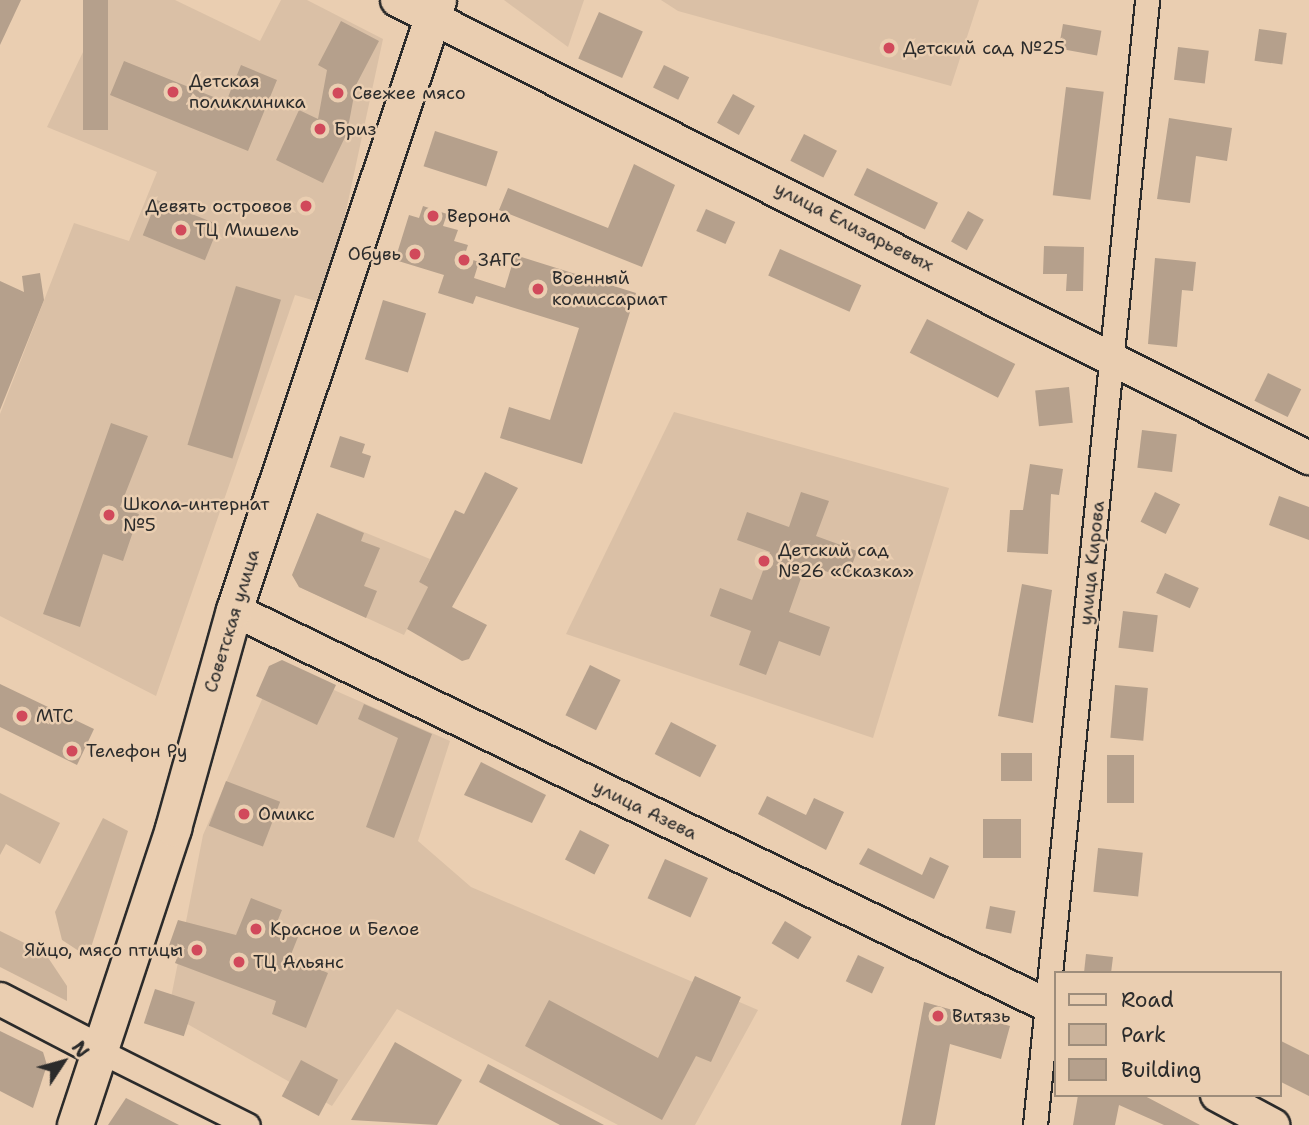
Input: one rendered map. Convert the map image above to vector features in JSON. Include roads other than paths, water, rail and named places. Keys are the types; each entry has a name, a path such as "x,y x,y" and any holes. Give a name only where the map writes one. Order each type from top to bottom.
{"main road":[{"name":"Советская улица","path":"75,1125 173,828 234,610 435,8"}],"street":[{"name":"улица Елизарьевых","path":"397,0 435,8 1309,458"},
{"name":"улица Кирова","path":"1055,971 1147,0"},
{"name":"улица Азева","path":"234,610 1052,1008"},
{"name":"улица Кирова","path":"1035,1125 1054,986"},
{"path":"0,999 248,1125"},
{"path":"1221,1097 1273,1125"}],"place":[{"name":"Детский сад №25","path":"889,48"},
{"name":"Детская поликлиника","path":"173,92"},
{"name":"Свежее мясо","path":"338,93"},
{"name":"Бриз","path":"320,129"},
{"name":"Девять островов","path":"306,206"},
{"name":"Верона","path":"433,216"},
{"name":"ТЦ Мишель","path":"181,230"},
{"name":"Обувь","path":"415,254"},
{"name":"ЗАГС","path":"464,260"},
{"name":"Военный комиссариат","path":"538,289"},
{"name":"Школа-интернат №5","path":"109,515"},
{"name":"Детский сад №26 «Сказка»","path":"764,561"},
{"name":"МТС","path":"22,716"},
{"name":"Телефон Ру","path":"72,751"},
{"name":"Омикс","path":"244,814"},
{"name":"Красное и Белое","path":"256,929"},
{"name":"Яйцо, мясо птицы","path":"197,950"},
{"name":"ТЦ Альянс","path":"239,962"},
{"name":"Витязь","path":"938,1016"}]}
